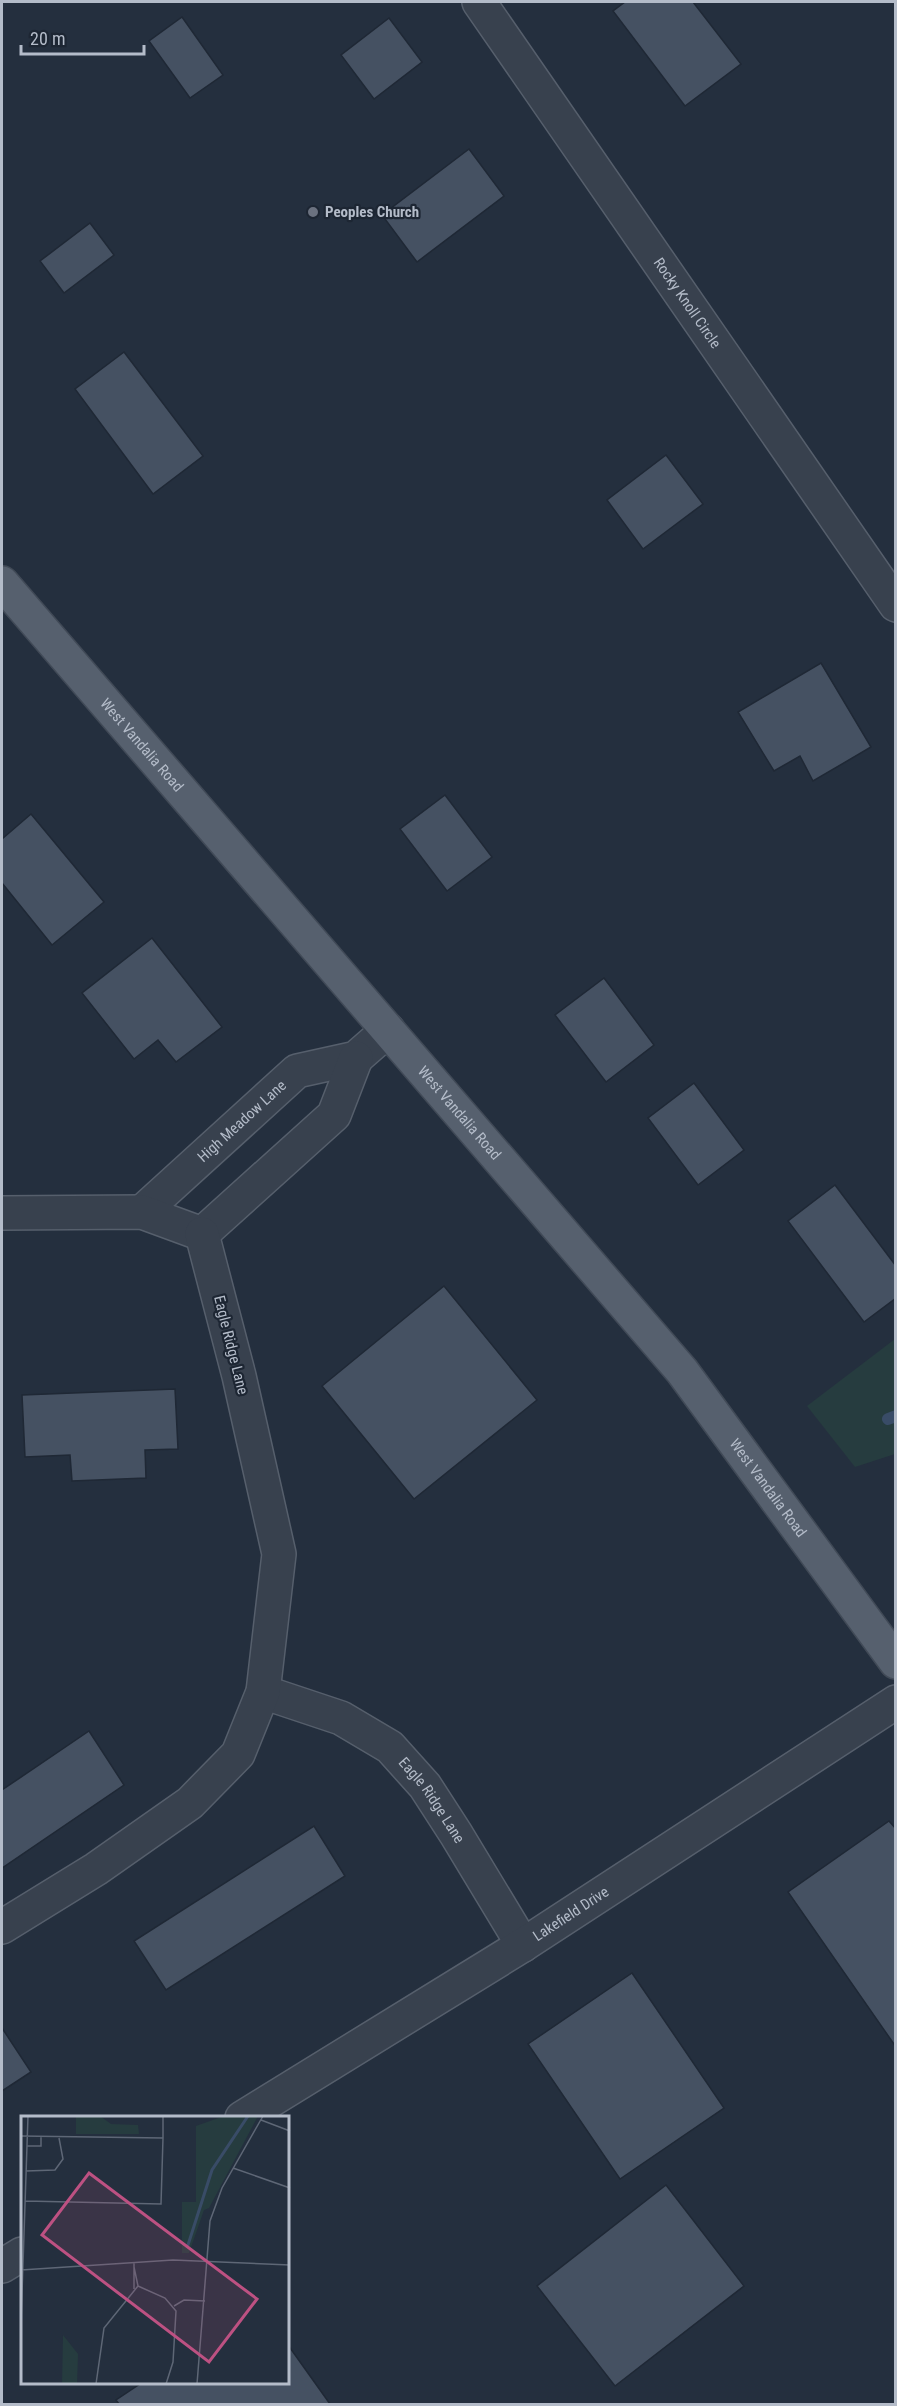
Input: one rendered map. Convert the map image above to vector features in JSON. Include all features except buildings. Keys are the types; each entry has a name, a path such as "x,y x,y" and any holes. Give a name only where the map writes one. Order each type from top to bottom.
{"main road":[{"name":"West Vandalia Road","path":"2,583 682,1371 896,1662"}],"street":[{"name":"Rocky Knoll Circle","path":"479,2 896,605"},
{"path":"2,1213 142,1212 202,1234 334,1115 356,1058 388,1030"},
{"name":"High Meadow Lane","path":"142,1212 297,1071 356,1058"},
{"name":"Eagle Ridge Lane","path":"2,1927 96,1869 190,1803 238,1754 264,1692 279,1554 244,1398 202,1234"},
{"name":"Eagle Ridge Lane","path":"264,1692 340,1718 390,1747 431,1796 523,1945"},
{"name":"Lakefield Drive","path":"245,2116 523,1945 896,1702"},
{"path":"2,2266 21,2255"}],"green space":[{"path":"895,1339 895,1454 855,1467 807,1406"}],"waterway":[{"path":"888,1419 896,1416"}],"place":[{"name":"Peoples Church","path":"313,212"}]}
